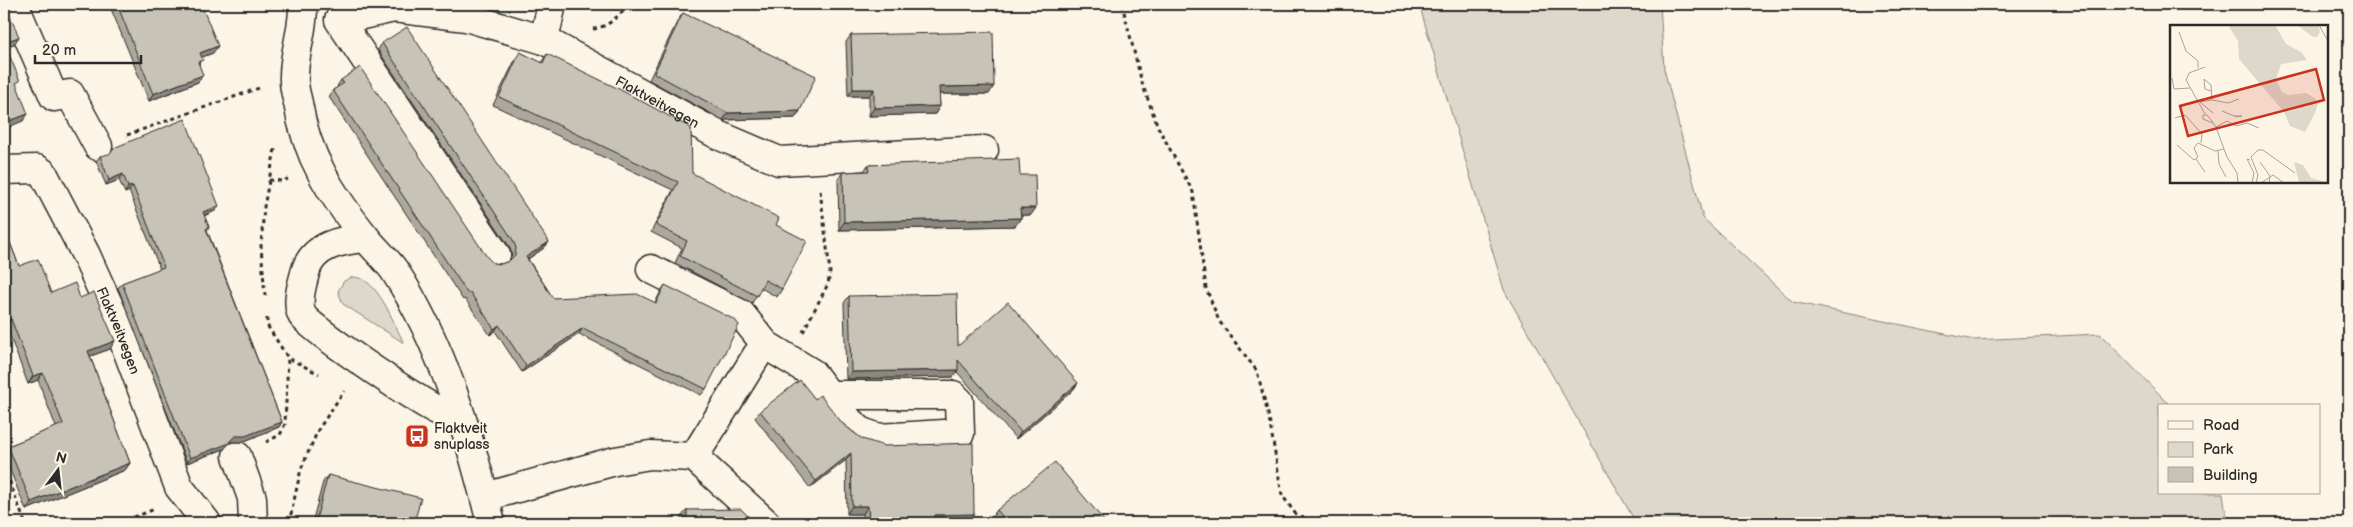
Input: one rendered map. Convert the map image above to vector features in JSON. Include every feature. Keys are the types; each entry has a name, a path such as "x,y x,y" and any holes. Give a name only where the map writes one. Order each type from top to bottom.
{"street":[{"path":"14,4 54,97 70,94 98,146"},
{"path":"544,40 552,4"},
{"name":"Flaktveitvegen","path":"491,523 485,497 446,376 420,317 393,269 342,209 316,167 301,124 294,76 303,13 338,20 394,8 466,17 544,40 718,136 779,161 984,150"},
{"path":"338,20 496,255"},
{"name":"Flaktveitvegen","path":"4,170 37,169 43,173 86,255 118,326 179,487 187,500 207,523"},
{"path":"366,238 341,240 323,249 307,264 300,293 302,314 324,335 434,408 461,420"},
{"path":"652,269 741,314 778,352 812,373 829,395"},
{"path":"694,457 757,355 778,352"},
{"path":"485,497 615,461 650,455 694,457 766,523"},
{"path":"237,456 252,498 253,523"}],"path":[{"path":"1122,4 1142,83 1158,127 1192,192 1206,288 1219,321 1257,371 1269,418 1282,495 1302,523"},
{"path":"98,146 294,76"},
{"path":"265,299 261,246 264,207 275,145"},
{"path":"778,352 828,284 830,272 816,159"},
{"path":"267,316 267,325 288,358 324,378"},
{"path":"237,456 280,435 285,424 288,358"},
{"path":"289,523 301,469 318,430 344,392 337,387"},
{"path":"4,466 25,523"},
{"path":"119,523 187,500"}],"green space":[{"path":"1419,4 1660,4 1664,69 1703,218 1793,302 1974,340 2100,334 2169,404 2158,404 2158,494 2223,494 2227,523 1636,523 1504,290"},
{"path":"353,277 362,279 370,284 384,302 404,343 343,304 338,291 344,281"}],"building":[{"path":"4,4 19,37 4,42"},
{"path":"117,4 201,4 218,46 200,53 203,60 198,62 203,75 153,94"},
{"path":"683,13 816,76 800,111 728,113 654,73"},
{"path":"407,27 549,242 526,257 553,298 637,294 656,303 665,285 735,320 739,325 706,389 583,328 526,366 499,325 494,329 470,292 468,294 333,90 344,83 341,80 360,67 487,257 493,263 501,264 509,261 515,255 516,248 513,240 382,43"},
{"path":"993,32 994,86 939,87 940,106 874,108 874,89 853,89 851,35"},
{"path":"4,42 20,81 16,83 28,114 4,123"},
{"path":"520,52 543,63 547,54 619,89 691,128 692,173 779,218 776,225 807,241 782,289 765,280 757,296 680,256 687,241 656,225 678,182 499,97"},
{"path":"185,119 219,206 203,212 209,227 206,229 282,422 245,436 235,436 227,444 190,458 122,283 164,267 133,186 128,187 123,174 109,180 100,156 109,154 116,147"},
{"path":"1019,159 1020,175 1035,175 1036,208 1020,208 1021,218 844,222 843,172 869,171 868,165"},
{"path":"4,227 19,266 38,259 51,293 75,283 80,298 94,292 115,341 88,351 130,463 31,502 8,446 63,424 43,373 33,376 11,319 8,320 6,316 4,317"},
{"path":"957,294 958,346 1008,302 1078,383 1021,432 958,360 958,370 851,372 849,296"},
{"path":"800,380 815,399 820,395 843,424 862,439 885,446 973,443 974,514 935,515 935,520 869,522 868,506 852,506 851,453 816,481 760,411"},
{"path":"1055,462 1106,523 1008,523 997,510"},
{"path":"328,475 421,498 414,523 315,523"},
{"path":"741,509 748,516 748,523 687,523 687,510"}],"place":[{"name":"Flaktveit snuplass","path":"417,436"}]}
